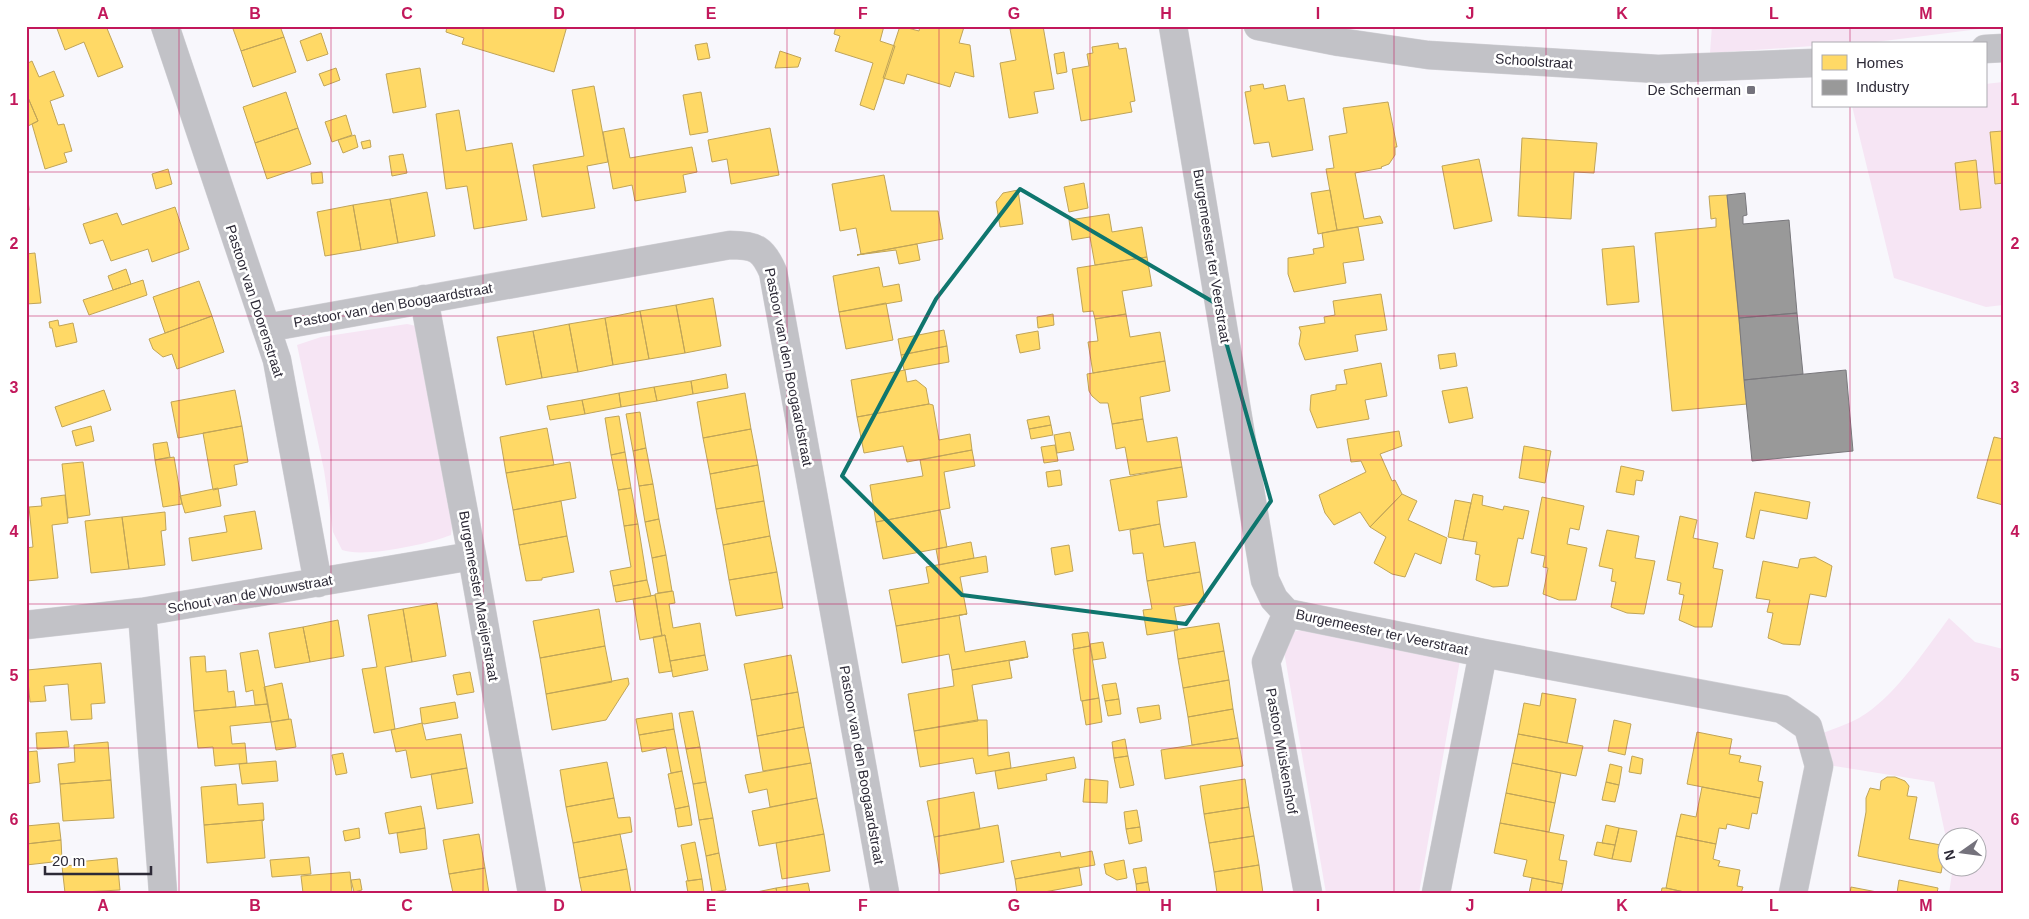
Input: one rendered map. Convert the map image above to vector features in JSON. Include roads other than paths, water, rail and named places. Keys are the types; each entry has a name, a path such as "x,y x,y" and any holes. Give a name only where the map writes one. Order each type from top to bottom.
{"street":[{"name":"Pastoor van Doorenstraat","path":"165,26 277,360 318,583"},
{"name":"Burgemeester ter Veerstraat","path":"1173,26 1265,580 1274,599 1287,613 1483,653 1782,709 1808,727 1818,766 1793,893"},
{"name":"Schoolstraat","path":"1258,26 1339,42 1437,56 1658,70 1812,63"},
{"path":"1986,49 2003,48"},
{"name":"Pastoor van den Boogaardstraat","path":"266,328 730,245 749,245 765,255 773,272 885,893"},
{"name":"Burgemeester Maeijerstraat","path":"424,299 532,893"},
{"name":"Schout van de Wouwstraat","path":"26,625 142,612 472,556"},
{"path":"142,612 163,893"},
{"name":"Pastoor Müskenshof","path":"1287,613 1266,662 1308,893"},
{"path":"1436,893 1483,653"}],"place":[{"name":"De Scheerman","path":"1751,90"}]}
